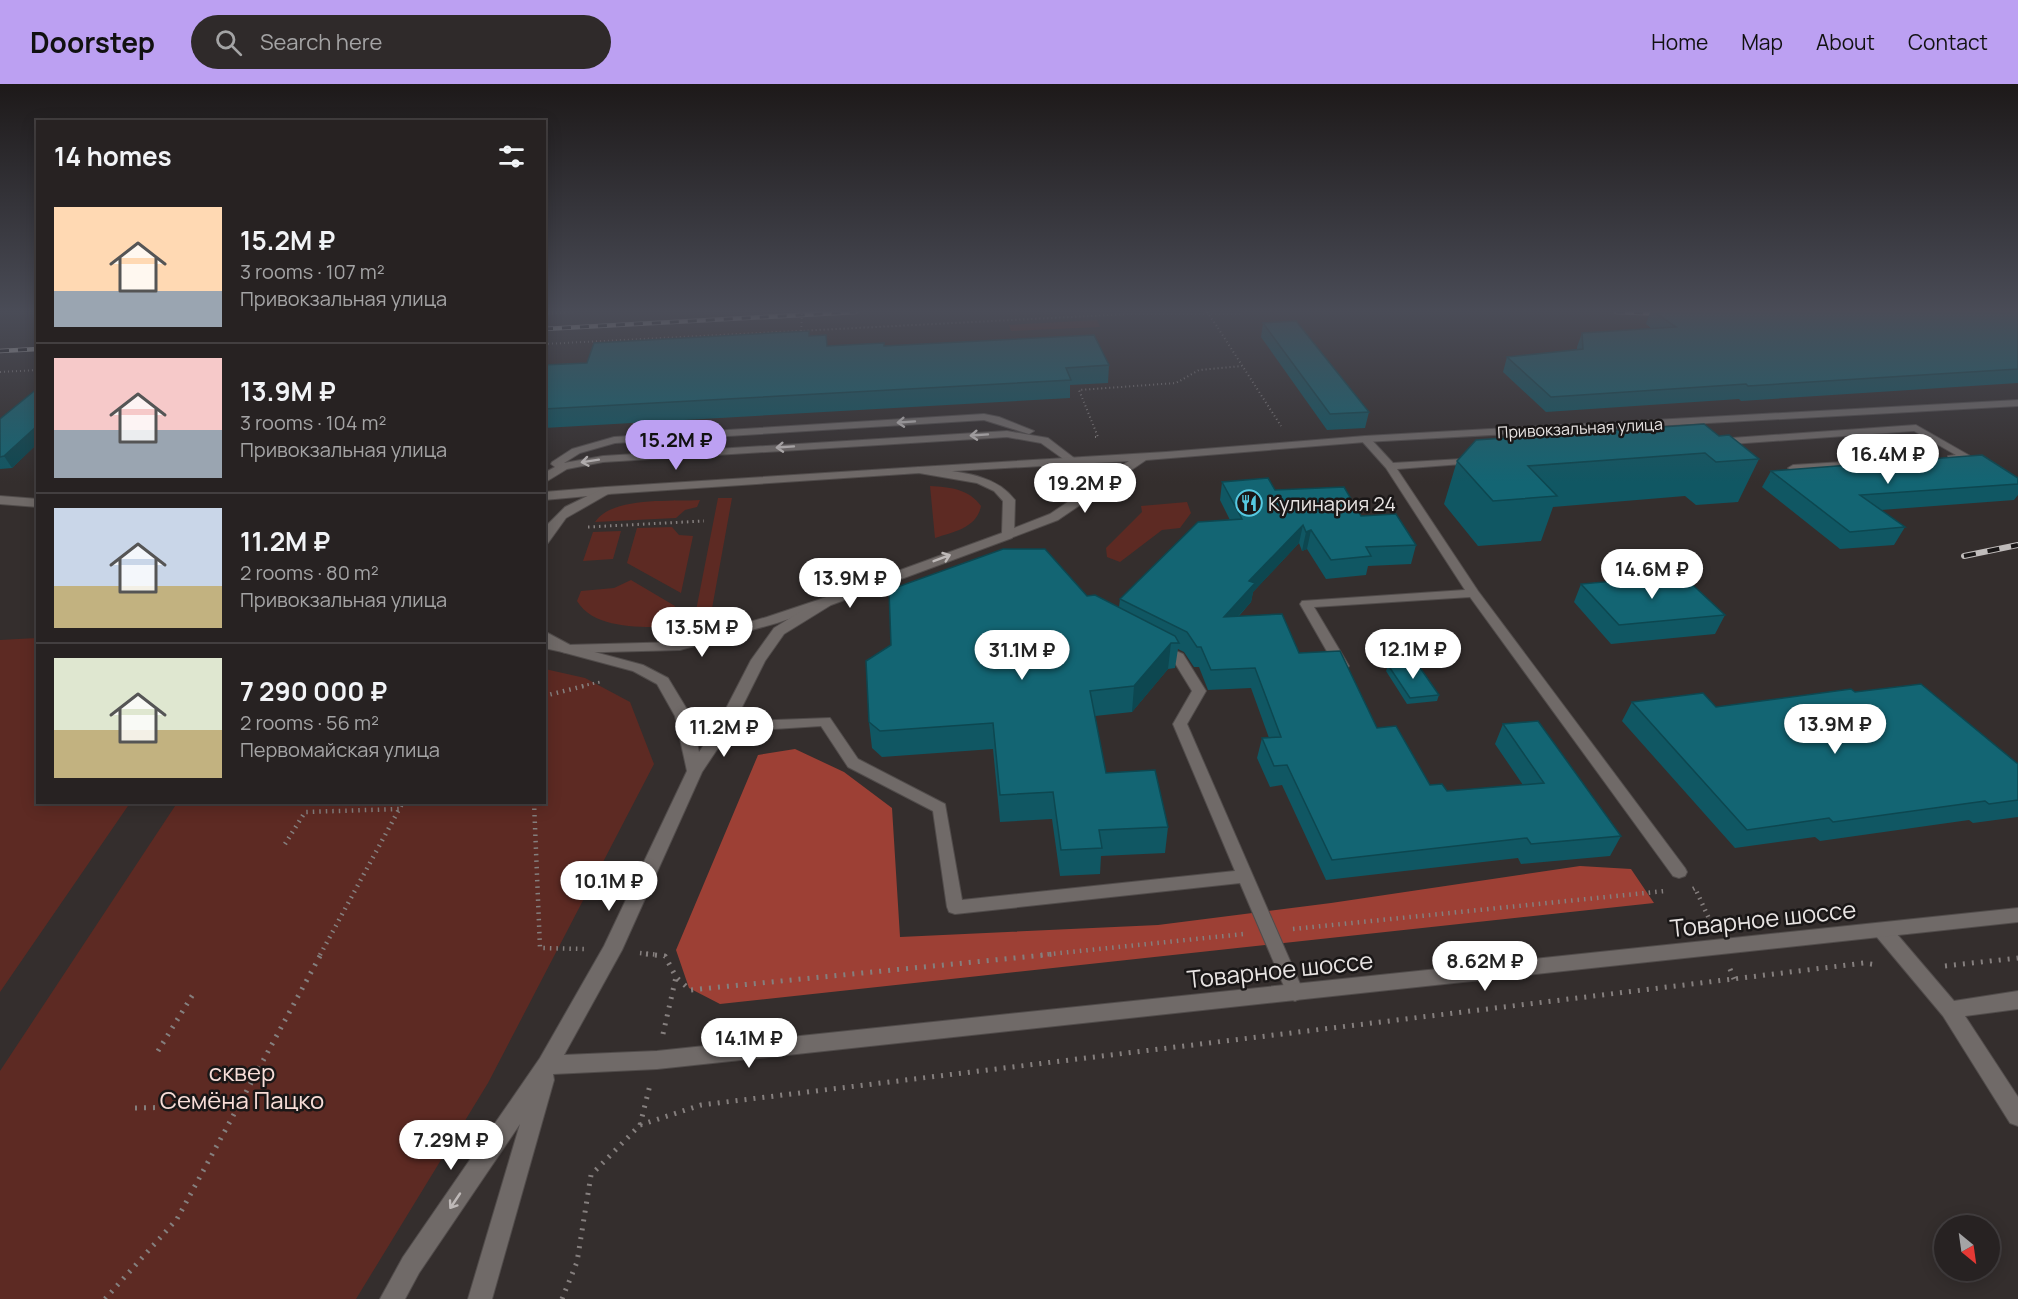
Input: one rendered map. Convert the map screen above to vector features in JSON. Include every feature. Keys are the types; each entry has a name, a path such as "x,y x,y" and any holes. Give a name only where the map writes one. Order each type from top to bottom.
{"street":[{"name":"Привокзальная улица","path":"546,496 1142,457 1365,439 2018,403"},
{"name":"Привокзальная улица","path":"567,649 680,646 826,602 1054,517 1142,457"},
{"name":"Привокзальная улица","path":"919,470 980,480 998,488 1009,500 1008,535"},
{"path":"547,534 570,508 606,491"},
{"path":"0,500 36,503"},
{"name":"Привокзальная улица","path":"547,1065 612,950 695,771 724,727 758,660 779,631 826,602"},
{"path":"546,636 567,649 638,668 663,681 683,716 695,771"},
{"name":"Товарное шоссе","path":"547,1065 657,1060 2018,915"},
{"path":"1883,931 1950,1010 2018,1116"},
{"path":"1950,1010 2018,1000"},
{"path":"392,1299 411,1265 547,1065"},
{"path":"480,1299 547,1065"}],"lane":[{"path":"546,478 557,463 576,451 614,440 984,417 1026,430 1073,461"},
{"path":"1707,442 1916,428 1967,457 1944,459"},
{"path":"546,478 572,464 603,459 1007,434 1044,440"},
{"path":"1365,439 1390,466 1473,593 1679,872"},
{"path":"1390,466 1484,459"},
{"path":"1793,468 1909,461"},
{"path":"1347,674 1306,604 1473,593"},
{"path":"1148,641 1178,657 1199,691 1180,724 1295,993"},
{"path":"546,644 567,649"},
{"path":"724,727 825,721 854,764 940,808 955,907 1245,876"}],"path":[{"path":"1244,369 1293,444"},
{"path":"0,372 36,370"},
{"path":"547,534 704,521"},
{"path":"546,696 600,682"},
{"path":"105,1299 177,1219 403,804"},
{"path":"534,804 540,948 612,950 665,956 676,977 690,990 708,990 1672,891"},
{"path":"285,844 305,812 400,809"},
{"path":"1683,890 1695,888"},
{"path":"562,1299 577,1262 591,1175 640,1125 701,1105 1864,963 1916,969 2018,958"},
{"path":"640,1125 676,977"},
{"path":"158,1052 195,991"},
{"path":"135,1108 239,1106"}],"green space":[{"path":"930,486 965,492 981,506 979,513 963,528 935,538"},
{"path":"718,498 732,498 709,625 693,626"},
{"path":"700,500 697,507 685,510 676,518 595,522 603,514 628,504"},
{"path":"1187,502 1191,513 1180,528 1162,530 1120,562 1107,557 1106,548 1142,512 1141,506"},
{"path":"672,527 679,535 693,536 681,593 627,563 637,528"},
{"path":"621,531 613,559 583,561 593,532"},
{"path":"631,580 675,606 669,627 631,626 606,622 594,617 577,601 581,591 614,588"},
{"path":"36,638 36,804 129,804 0,992 0,640"},
{"name":"сквер Семёна Пацко","path":"546,669 585,678 630,702 654,764 488,1083 356,1299 0,1299 0,1071 176,804 546,804"}],"shaded area":[{"path":"795,749 844,772 892,808 900,937 1158,925 1331,903 1580,866 1631,869 1654,903 720,1004 689,988 676,950 758,755"}],"building":[{"path":"546,369 1066,369 1071,380 546,409"},
{"path":"1297,369 1334,369 1369,412 1330,414"},
{"path":"1520,369 2018,369 1748,386 1746,384 1551,397"},
{"path":"36,390 36,427 4,456 0,457 0,419"},
{"path":"1704,424 1719,436 1729,435 1759,459 1716,462 1705,453 1528,466 1557,496 1493,501 1457,461 1476,440"},
{"path":"1982,455 2018,478 2018,484 1860,495 1905,527 1850,532 1771,471"},
{"path":"1268,478 1275,490 1344,487 1361,516 1396,514 1416,545 1366,547 1371,556 1331,560 1311,530 1306,532 1303,525 1249,581 1255,583 1224,617 1282,614 1299,653 1340,651 1377,728 1396,726 1430,785 1442,784 1447,791 1544,783 1503,724 1538,721 1621,836 1531,844 1527,838 1332,860 1287,765 1274,766 1262,738 1281,737 1255,668 1211,670 1201,647 1197,647 1187,632 1120,599 1198,522 1242,519 1222,482"},
{"path":"1003,549 1045,549 1087,596 1095,595 1175,636 1179,643 1171,643 1134,686 1090,691 1106,773 1155,770 1168,827 1099,830 1102,848 1061,850 1053,792 1000,795 993,723 880,731 869,722 866,661 891,645 889,590"},
{"path":"1682,575 1725,615 1619,625 1581,584"},
{"path":"1416,662 1439,695 1410,698 1388,665"},
{"path":"1921,684 2018,764 2018,800 1989,804 1985,801 1833,822 1829,818 1747,830 1632,702 1703,693 1716,707 1851,689 1855,692"}],"railway":[{"path":"1964,556 2018,545"}],"place":[{"name":"Кулинария 24","path":"1249,503"}]}
